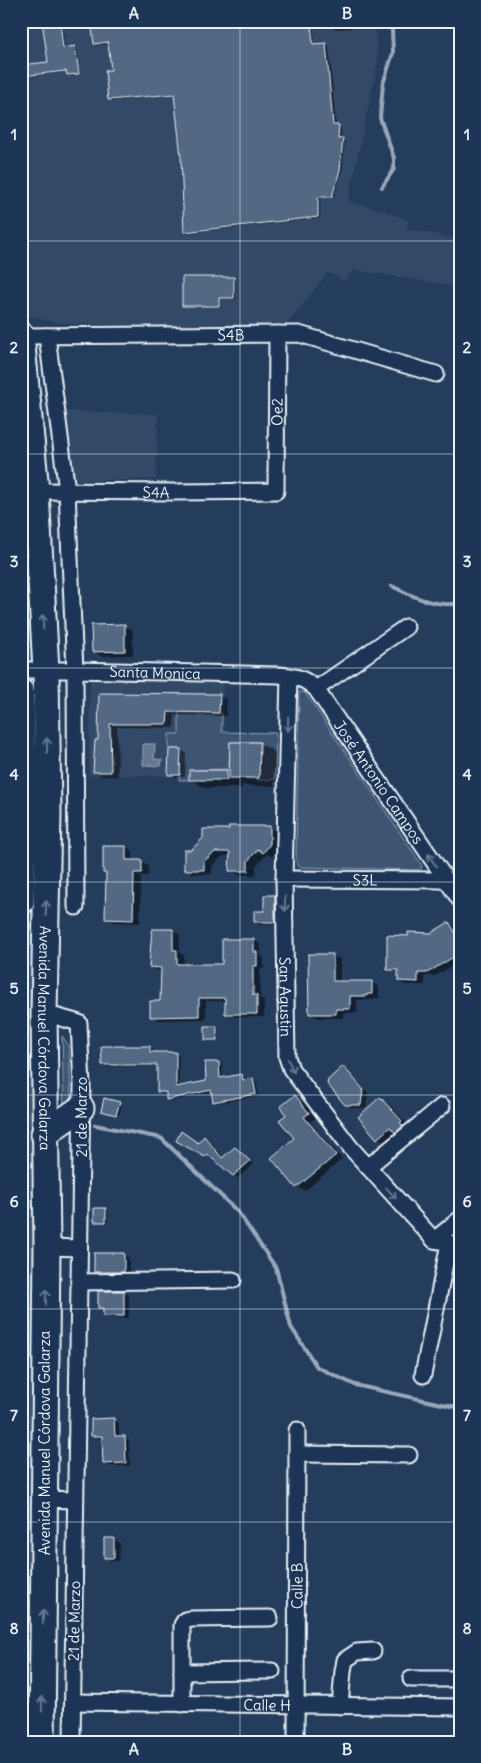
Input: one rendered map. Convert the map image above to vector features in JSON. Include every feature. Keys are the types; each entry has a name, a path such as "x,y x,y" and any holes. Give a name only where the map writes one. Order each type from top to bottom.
{"main road":[{"name":"Avenida Manuel Córdova Galarza","path":"21,336 36,491 46,670 48,813 44,1013 44,1134 47,1247 44,1499 32,1666 42,1742"},
{"path":"21,692 24,810 21,902"},
{"path":"44,1134 81,1108"}],"street":[{"name":"Oe2","path":"276,491 277,334"},
{"name":"S4B","path":"21,336 299,334 436,374"},
{"path":"47,336 67,491 75,670 76,907"},
{"name":"S4A","path":"36,491 276,491"},
{"path":"316,689 406,627"},
{"name":"Santa Monica","path":"21,670 289,676"},
{"name":"José Antonio Campos","path":"289,676 306,680 316,689 460,900"},
{"name":"San Agustin","path":"289,676 284,879 287,1057 291,1069 351,1148 368,1167 448,1243"},
{"name":"S3L","path":"284,879 446,880"},
{"name":"21 de Marzo","path":"44,1013 79,1023 81,1108 72,1742"},
{"path":"368,1167 442,1106"},
{"path":"423,1374 448,1243 460,1219"},
{"path":"47,1247 79,1248"},
{"path":"79,1282 233,1280"},
{"name":"Calle B","path":"296,1742 297,1430"},
{"path":"297,1454 408,1455"},
{"path":"44,1499 75,1500"},
{"path":"182,1704 182,1625 185,1620 192,1618 270,1618"},
{"path":"340,1706 345,1660 357,1652 373,1651"},
{"path":"182,1672 272,1671"},
{"path":"411,1679 460,1679"},
{"name":"Calle H","path":"73,1702 460,1708"}],"shaded area":[{"path":"21,21 374,21 378,61 348,202 383,210 408,220 406,228 460,240 460,259 456,286 354,270 345,281 328,272 284,328 138,327 57,323 27,315 21,271"},
{"path":"21,375 39,666 27,665 21,482"},
{"path":"65,411 158,414 156,479 69,481"},
{"path":"30,676 40,676 32,1508 33,1660 21,1660 27,1258 22,1041 29,919"},
{"path":"90,681 223,683 222,732 276,733 275,778 271,780 179,780 178,776 89,775"},
{"path":"299,692 304,692 312,703 422,868 419,870 299,867 296,861"},
{"path":"179,710 222,713 222,732 276,733 275,778 271,780 258,780 259,742 230,742 229,769 190,770 189,780 179,780 180,749 169,749 169,734 179,734"},
{"path":"143,744 155,744 154,759 162,760 161,766 143,765"},
{"path":"62,1036 69,1048 71,1101 64,1113"},
{"path":"21,1670 34,1671 32,1742 21,1742"}],"building":[{"path":"42,21 60,21 63,48 75,46 79,74 67,75 66,71 21,76 21,65 48,62"},
{"path":"91,21 311,21 313,44 326,43 333,125 339,125 338,139 343,138 340,170 332,197 318,197 318,217 184,232 181,157 174,94 108,100 105,70 111,70 108,42 94,44"},
{"path":"182,277 234,277 234,298 219,298 219,306 182,306"},
{"path":"125,624 125,651 92,652 91,625"},
{"path":"99,693 220,694 219,713 168,712 167,724 110,724 111,772 93,772 95,740 98,740"},
{"path":"230,742 260,742 259,778 229,778"},
{"path":"169,749 181,749 180,775 168,775"},
{"path":"189,770 227,770 227,780 189,780"},
{"path":"229,826 270,826 270,844 263,853 258,849 248,861 248,871 229,871 230,852 215,852 204,861 204,870 184,870 184,850 191,850 203,838 203,829 229,829"},
{"path":"103,846 126,846 126,860 142,860 142,873 134,873 133,920 105,919 106,873 103,873"},
{"path":"264,895 275,895 275,922 254,922 254,911 264,911"},
{"path":"449,922 460,940 460,953 427,973 418,973 418,982 398,981 398,970 387,970 387,935 408,936 408,932 431,933"},
{"path":"152,929 173,929 173,950 177,950 177,964 222,964 222,939 254,939 254,952 257,952 257,966 253,966 253,995 257,995 257,1014 225,1014 225,998 199,998 199,1016 150,1017 150,1001 160,1001 161,968 149,967"},
{"path":"308,954 333,954 333,981 372,981 372,994 367,994 367,996 350,996 350,1009 336,1009 336,1014 309,1014"},
{"path":"205,1026 217,1026 217,1040 205,1040"},
{"path":"101,1046 150,1046 150,1052 176,1052 176,1087 206,1081 205,1062 219,1062 220,1078 242,1074 243,1080 253,1078 256,1094 213,1102 211,1090 166,1100 166,1092 157,1092 157,1065 102,1065"},
{"path":"343,1066 363,1089 361,1105 345,1105 327,1084 328,1080"},
{"path":"295,1095 309,1113 304,1117 336,1155 296,1188 271,1158 294,1138 279,1120 286,1115 280,1107"},
{"path":"380,1097 402,1121 400,1123 403,1126 395,1133 390,1127 377,1139 358,1117"},
{"path":"104,1098 120,1102 116,1115 101,1111"},
{"path":"181,1131 198,1143 204,1136 222,1158 235,1147 250,1161 233,1176 207,1154 205,1157 176,1141"},
{"path":"94,1208 106,1208 106,1222 94,1222"},
{"path":"94,1253 124,1253 124,1272 94,1272"},
{"path":"98,1291 124,1291 124,1316 103,1316 103,1308 98,1308"},
{"path":"114,1418 115,1436 125,1436 126,1463 103,1464 102,1436 91,1436 91,1419"},
{"path":"104,1538 114,1538 114,1558 104,1558"}],"waterway":[{"path":"382,187 394,169 394,158 380,118 383,84 393,53 392,30 386,21"},
{"path":"392,586 416,597 433,602 442,604 460,603"},
{"path":"95,1125 161,1138 238,1212 276,1268 291,1327 317,1367 355,1385 460,1408"}]}
